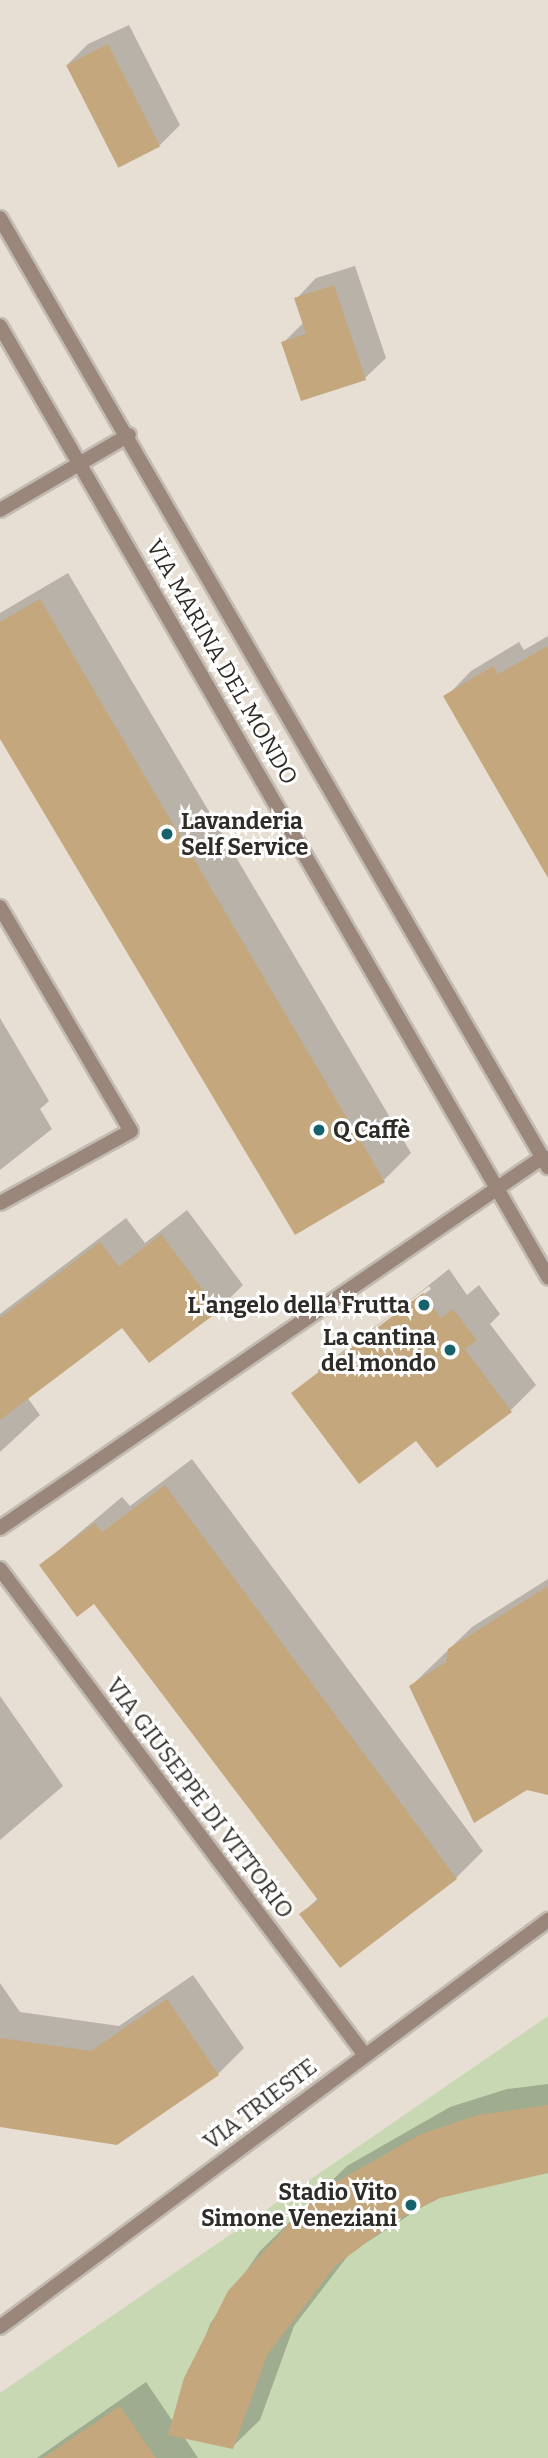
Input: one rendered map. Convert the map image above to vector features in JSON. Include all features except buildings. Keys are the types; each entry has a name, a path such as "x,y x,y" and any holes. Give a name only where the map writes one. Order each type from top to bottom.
{"street":[{"name":"VIA MARINA DEL MONDO","path":"0,218 129,435 545,1162"},
{"name":"VIA MARINA DEL MONDO","path":"0,326 548,1277"},
{"path":"0,510 129,435"},
{"path":"0,907 131,1131 0,1203"},
{"path":"0,1528 496,1185 545,1162"},
{"name":"VIA GIUSEPPE DI VITTORIO","path":"0,1569 364,2054"},
{"name":"VIA TRIESTE","path":"0,2327 364,2054 548,1920"}],"green space":[{"name":"Stadio Vito Simone Veneziani","path":"548,2016 548,2458 0,2458 0,2393"}],"place":[{"name":"Lavanderia Self Service","path":"167,834"},
{"name":"Q Caffè","path":"319,1130"},
{"name":"L'angelo della Frutta","path":"424,1305"},
{"name":"La cantina del mondo","path":"450,1350"},
{"name":"Stadio Vito Simone Veneziani","path":"411,2205"}]}
